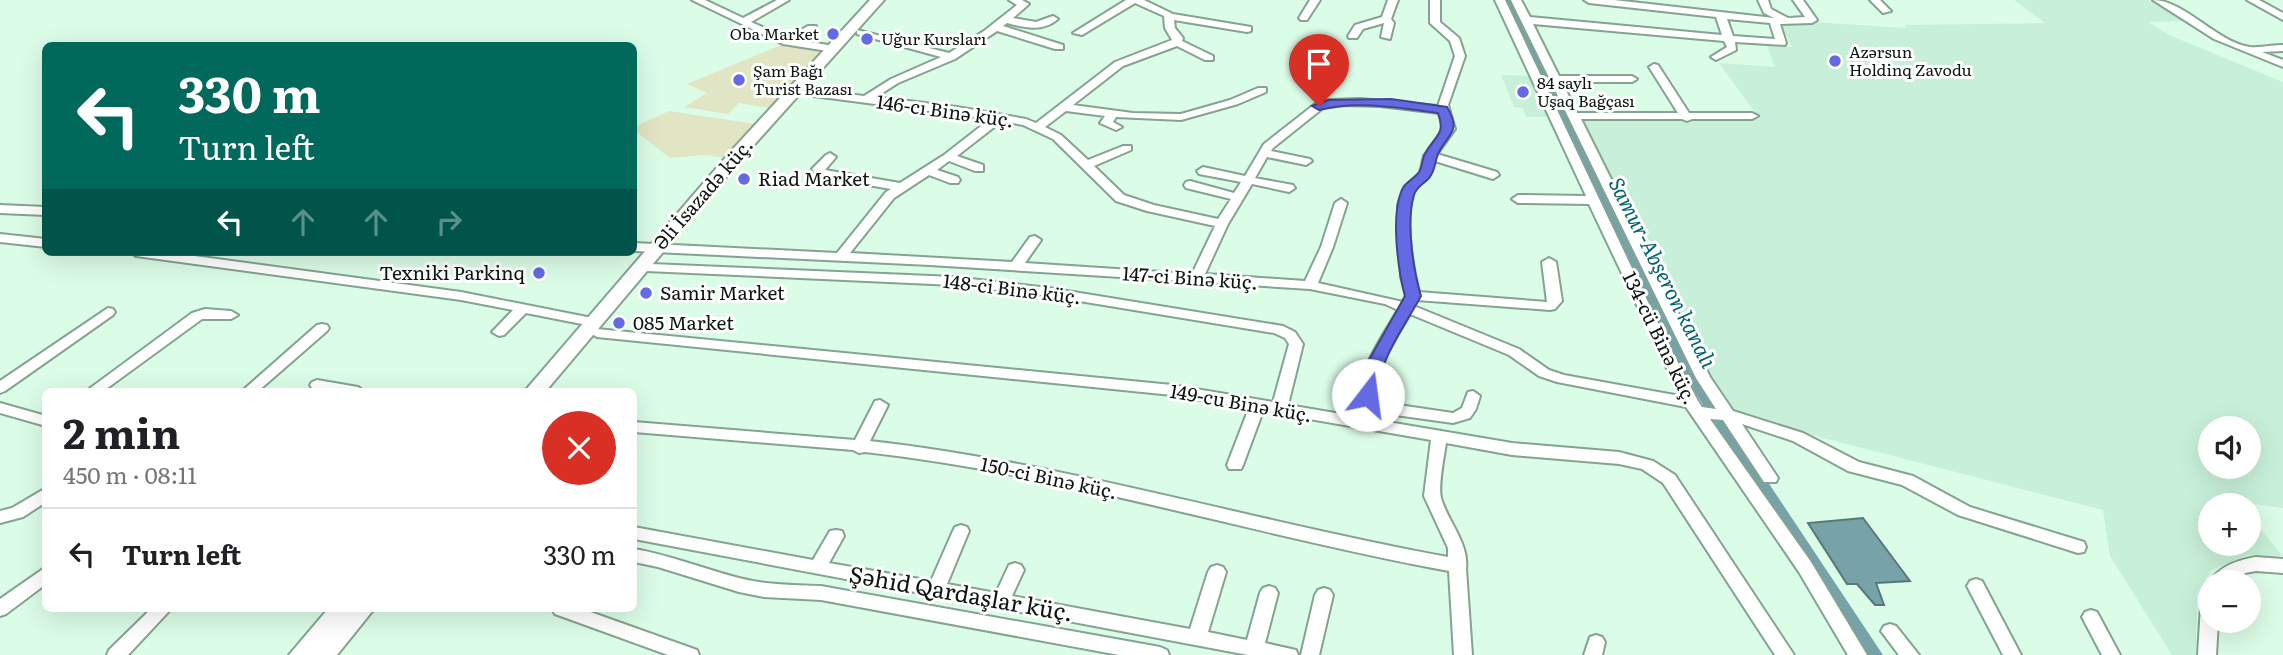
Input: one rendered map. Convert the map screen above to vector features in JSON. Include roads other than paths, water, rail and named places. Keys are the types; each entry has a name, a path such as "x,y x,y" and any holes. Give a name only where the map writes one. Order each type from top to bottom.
{"main road":[{"name":"Əli İsazadə küç.","path":"662,249 806,92 877,0"},
{"name":"Əli İsazadə küç.","path":"538,388 595,327 839,49 861,32 888,0"},
{"name":"Əli İsazadə küç.","path":"552,388 595,327"},
{"path":"302,655 340,612"},
{"path":"322,655 359,612"}],"street":[{"path":"697,0 787,42 839,49"},
{"path":"865,100 887,83 926,70 951,57 1024,4 1014,0"},
{"path":"1077,33 1134,0 1170,16 1247,29"},
{"path":"1154,8 1164,0"},
{"path":"1304,18 1315,0"},
{"path":"1386,37 1386,19 1393,0"},
{"path":"1435,0 1435,23 1455,40 1460,56 1443,110 1449,129 1430,156 1425,175 1411,186 1404,205 1410,302 1370,378 1369,400 1381,408 1453,418 1463,417 1469,412 1473,396"},
{"name":"134-cü Binə küç.","path":"1500,0 1693,407 1805,567 1858,655"},
{"path":"1516,0 1688,351 1770,478"},
{"path":"1589,0 1643,6 1682,5 1720,14 1774,21 1812,19 1798,0"},
{"path":"1763,0 1767,10 1786,22"},
{"path":"1875,0 1886,11"},
{"path":"2158,0 2218,37 2283,64"},
{"path":"2252,0 2283,17"},
{"path":"743,22 781,2 792,9"},
{"path":"1643,6 1649,21"},
{"path":"1716,57 1730,51 1729,39 1720,14"},
{"path":"1170,16 1168,21 1178,38 1177,42"},
{"path":"1006,19 1035,27 1053,19"},
{"path":"1353,36 1359,27 1386,19"},
{"path":"1525,20 1616,33 1781,43 1774,21"},
{"path":"995,27 1059,47"},
{"path":"787,42 812,28"},
{"path":"861,32 951,57"},
{"path":"1038,127 1119,64 1177,42 1209,58"},
{"path":"2248,50 2283,48"},
{"path":"1654,67 1687,118"},
{"path":"1554,79 1632,79"},
{"path":"1065,107 1112,114 1181,117 1234,102 1262,90"},
{"name":"146-cı Binə küç.","path":"806,92 1000,117 1038,127 1057,137 1121,198 1222,224"},
{"path":"1197,278 1222,224 1266,149 1322,104 1391,103 1443,110"},
{"path":"1112,114 1106,123 1116,127"},
{"path":"1573,116 1752,116"},
{"path":"841,256 881,205 900,187 948,157 1000,117"},
{"path":"1256,138 1266,149 1306,161"},
{"path":"1085,166 1127,148"},
{"path":"1430,156 1493,175"},
{"path":"948,157 979,168"},
{"path":"830,158 818,169 820,173 900,187"},
{"path":"927,170 954,180"},
{"path":"1203,171 1289,188"},
{"path":"1190,185 1237,197"},
{"path":"1518,199 1595,200"},
{"path":"1310,285 1327,247 1341,203"},
{"path":"0,209 42,211"},
{"path":"0,238 42,243"},
{"path":"1016,266 1035,240"},
{"name":"147-ci Binə küç.","path":"637,247 841,256 1310,285 1410,302 1514,352 1544,373 1729,414 1808,440 1854,467 1907,480 1948,504 1979,517 2078,547"},
{"name":"149-cu Binə küç.","path":"169,256 285,270 523,308 595,327 1172,390 1536,452 1619,458 1658,470 1669,479 1785,655"},
{"path":"1410,302 1550,306 1555,300 1549,262"},
{"name":"148-ci Binə küç.","path":"645,268 979,283 1278,329 1290,335 1296,344 1279,409"},
{"path":"499,332 523,308"},
{"path":"0,388 108,312"},
{"path":"98,388 197,316 205,313 231,315"},
{"path":"253,388 322,328"},
{"path":"317,385 335,388"},
{"path":"859,448 880,405"},
{"path":"1235,465 1258,405"},
{"path":"0,408 42,420"},
{"name":"150-ci Binə küç.","path":"637,427 859,448 998,465 1372,551 1458,566"},
{"path":"1438,436 1432,496 1453,539 1458,566 1463,655"},
{"path":"0,517 18,513 42,497"},
{"path":"936,590 961,531"},
{"name":"Şəhid Qardaşlar küç.","path":"637,534 1289,655"},
{"path":"818,568 836,536"},
{"path":"637,556 764,590 821,593 1160,655"},
{"path":"2234,570 2245,565 2283,566"},
{"path":"1001,602 1015,570"},
{"path":"1197,637 1217,572"},
{"path":"0,610 42,577"},
{"path":"1976,586 2012,655"},
{"path":"1254,648 1269,593"},
{"path":"1310,655 1324,596"},
{"path":"116,655 159,612"},
{"path":"569,612 690,655"},
{"path":"2091,617 2111,655"},
{"path":"1890,631 1910,655"},
{"path":"2207,655 2208,633"}],"water":[{"path":"1863,518 1910,581 1876,583 1884,605 1875,605 1857,584 1847,584 1808,523"}],"waterway":[{"name":"Samur-Abşeron kanalı","path":"1508,0 1682,363 1875,655"}],"place":[{"name":"Oba Market","path":"833,34"},
{"name":"Uğur Kursları","path":"867,39"},
{"name":"Azərsun Holdinq Zavodu","path":"1835,61"},
{"name":"Şam Bağı Turist Bazası","path":"739,80"},
{"name":"84 saylı Uşaq Bağçası","path":"1523,92"},
{"name":"Riad Market","path":"744,179"},
{"name":"Texniki Parkinq","path":"539,273"},
{"name":"Samir Market","path":"646,293"},
{"name":"085 Market","path":"619,323"}]}
